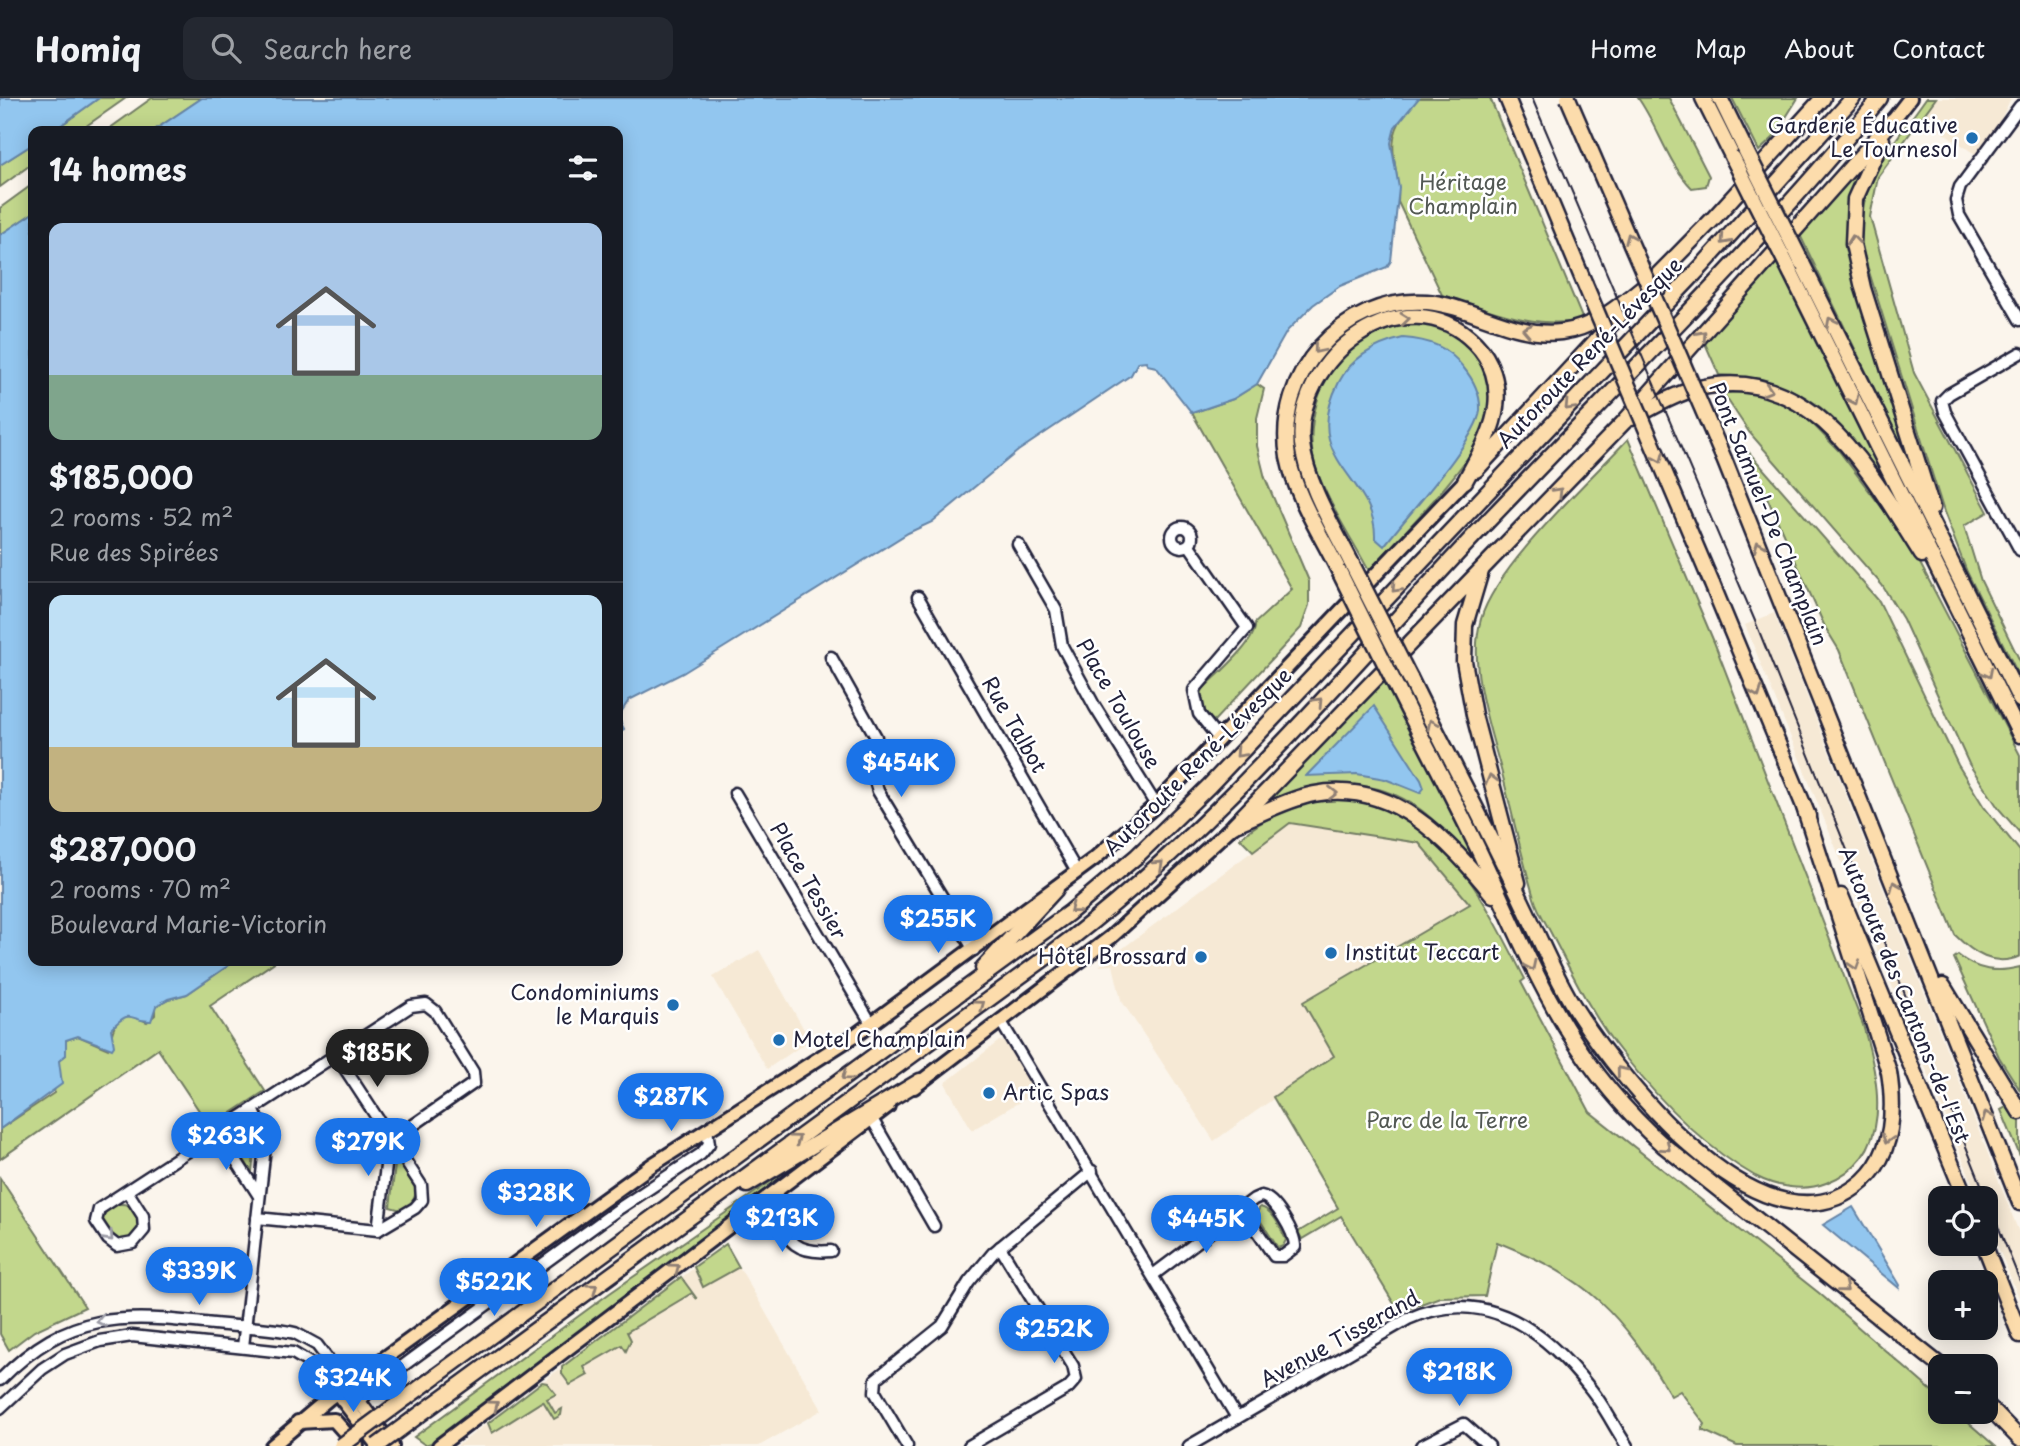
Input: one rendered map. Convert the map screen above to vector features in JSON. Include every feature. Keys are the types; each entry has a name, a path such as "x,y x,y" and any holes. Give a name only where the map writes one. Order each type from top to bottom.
{"highway":[{"path":"1465,481 1489,432 1496,410 1495,380 1479,347 1452,326 1423,318 1389,321 1353,338 1333,355 1317,376 1306,403 1302,434 1311,478 1524,905 1552,967 1583,1021 1620,1072 1671,1126 1730,1175 1763,1194 1805,1204 1832,1199 1854,1188 1876,1165 1889,1133 1892,1097 1889,1072 1804,807 1507,98"},
{"name":"Pont Samuel-De Champlain","path":"1568,98 1691,381 1921,949"},
{"path":"1703,98 2020,735"},
{"path":"1720,98 2020,701"},
{"path":"1465,481 1655,276 1713,219 1823,98"},
{"name":"Autoroute René-Lévesque","path":"341,1446 1097,891 1196,800 1692,276 1853,98"},
{"name":"Autoroute René-Lévesque","path":"377,1446 1065,943 1171,854 1724,272 1880,98"},
{"path":"1892,121 1857,192 1852,217 1853,244 1863,288 1943,542"},
{"path":"1234,825 1624,422 1892,121"},
{"path":"1655,276 1600,319 1567,331 1536,332 1455,308 1416,302 1367,312 1328,338 1306,365 1295,387 1287,419 1287,444 1295,481 1482,859 1501,905 1570,1039 1629,1113 1677,1157 1928,1356"},
{"path":"1624,422 1675,396 1707,386 1749,385 1795,400 1826,422 1855,456 1958,612"},
{"path":"1481,571 1465,625 1464,661 1474,715 1524,905"},
{"path":"1234,825 1317,793 1351,793 1376,798 1411,813 1435,831 1501,905"},
{"name":"Autoroute des Cantons-de-l'Est","path":"1804,807 1961,1186"},
{"path":"961,993 1056,889"},
{"path":"1921,949 2020,1112"},
{"name":"Autoroute des Cantons-de-l'Est","path":"1921,949 2020,1203"},
{"path":"682,1223 920,1081"},
{"path":"1989,1256 2020,1335"},
{"path":"1998,1416 2020,1439"}],"main road":[{"path":"1892,121 1910,98"},
{"path":"272,1446 298,1422 342,1389 652,1165 871,1023 1056,889 1156,805 1465,481"},
{"path":"439,1446 1111,937 1234,825"},
{"path":"342,1389 392,1446"},
{"path":"355,1406 377,1446"},
{"path":"298,1422 334,1420 357,1446"}],"street":[{"path":"2020,106 1960,187 1956,200 1959,215 2020,320"},
{"path":"2020,353 1949,394 1942,401 1945,412 2020,550"},
{"name":"Place Toulouse","path":"1018,544 1056,610 1062,646 1095,707 1156,805"},
{"path":"1189,545 1247,628 1194,690 1199,714 1219,739"},
{"name":"Rue Talbot","path":"918,597 1077,872"},
{"path":"831,657 876,737 875,781 878,791 974,950"},
{"name":"Place Tessier","path":"735,793 871,1023"},
{"path":"127,1191 144,1216 144,1230 133,1243 117,1246 108,1240 95,1214 127,1191 411,1006 420,1004 435,1011 473,1072 474,1083 391,1140 387,1149 378,1230"},
{"path":"1000,1020 1237,1418"},
{"path":"257,1218 378,1230 415,1208 423,1196 421,1185 336,1055"},
{"path":"243,1346 266,1135 253,1109"},
{"path":"872,1119 934,1226"},
{"path":"355,1406 373,1388 612,1213 701,1154 709,1144 707,1129"},
{"path":"218,1132 259,1196"},
{"path":"908,1446 876,1392 874,1382 938,1331 951,1315 974,1276 1000,1247 1092,1171"},
{"path":"1153,1275 1257,1197 1266,1196 1294,1238 1295,1247 1283,1256 1274,1256 1242,1209"},
{"path":"765,1199 797,1247 808,1252 831,1251"},
{"path":"969,1446 1068,1388 1076,1379 1073,1366 1000,1247"},
{"name":"Avenue Tisserand","path":"1189,1446 1408,1319 1436,1309 1476,1307 1508,1316 1544,1343 1588,1386 1627,1446"},
{"path":"0,1380 52,1339 106,1319 156,1318 245,1326 290,1332 308,1338 322,1350 342,1389"},
{"path":"0,1408 23,1385 65,1354 109,1339 145,1336 243,1346 303,1356 342,1389"},
{"path":"10,1370 23,1385"},
{"path":"1421,1446 1464,1424 1489,1446"}],"shaded area":[{"name":"Garderie Éducative Le Tournesol","path":"1936,98 2011,98 1982,159 1921,117"},
{"path":"1774,613 2020,1235 2020,1300 1998,1247 1998,1186 1974,1186 1745,625"},
{"path":"1290,823 1419,843 1471,904 1303,1002 1334,1056 1214,1141 1121,1000 1113,965 1099,966"},
{"path":"759,950 810,1040 767,1069 713,977"},
{"path":"999,1041 1005,1042 1036,1092 972,1130 945,1083"},
{"path":"726,1244 822,1410 759,1446 457,1446"}],"green space":[{"path":"99,98 126,98 86,126 60,126"},
{"path":"152,98 202,98 160,126 113,126"},
{"name":"Héritage Champlain","path":"1419,98 1490,98 1583,320 1547,322 1511,317 1442,295 1398,202 1394,137 1404,115"},
{"path":"1638,98 1669,98 1709,176 1706,186 1692,188 1684,178"},
{"path":"1732,98 1798,98 1773,138 1759,151"},
{"path":"1926,98 1936,98 1878,177 1870,217 1914,373 1988,512 1964,526 1981,581 2020,661 2020,678 1967,572 1944,512 1861,246 1864,203 1870,184 1889,150"},
{"path":"28,147 28,167 0,187 0,165"},
{"path":"1859,169 1861,170 1846,215 1846,237 1911,465 1800,235"},
{"path":"28,188 28,216 0,235 0,208"},
{"path":"1778,260 1892,488 1889,491 1855,443 1820,407 1778,385 1751,378 1719,375 1704,341"},
{"path":"1425,322 1462,338 1477,352 1488,377 1489,414 1477,444 1449,482 1369,571 1333,506 1315,465 1311,441 1315,410 1333,368 1357,344 1389,329"},
{"path":"1257,384 1264,389 1257,418 1257,446 1265,478 1309,581 1309,605 1301,628 1214,721 1207,716 1200,697 1203,689 1244,648 1255,623 1292,589 1192,413 1233,399"},
{"path":"1723,393 1764,395 1803,414 1839,451 1911,546 2020,755 2020,833 1999,809 1969,764 1903,619 1882,585 1749,432"},
{"path":"1628,439 1714,642 1863,1025 1869,1047 1877,1092 1873,1136 1864,1155 1848,1171 1817,1186 1799,1188 1772,1183 1755,1176 1717,1151 1682,1121 1635,1070 1611,1039 1585,997 1536,903 1487,719 1479,678 1477,637 1490,598 1545,525"},
{"path":"1745,448 1879,601 1958,765 1984,807 2020,851 2020,956 2001,960 1984,957 1955,935 1839,650 1825,627"},
{"path":"1387,678 1478,859 1475,862 1421,810 1385,791 1366,786 1325,785 1305,788 1268,804 1265,801"},
{"name":"Parc de la Terre","path":"1347,798 1384,805 1409,818 1431,835 1469,879 1485,904 1525,979 1521,982 1590,1112 1819,1293 1928,1388 1928,1424 1970,1424 1995,1446 1737,1446 1702,1430 1705,1424 1680,1391 1671,1396 1635,1342 1600,1301 1556,1270 1529,1256 1497,1242 1485,1296 1440,1297 1399,1312 1341,1216 1302,1239 1298,1232 1338,1208 1273,1097 1334,1056 1303,1002 1470,904 1419,843 1290,823 1253,851 1240,838 1277,814 1317,801"},
{"path":"1958,955 1972,964 1988,969 2020,967 2020,1090 1999,1057 1954,958"},
{"path":"228,966 269,966 210,1006 265,1091 210,1127 158,1049 0,1159 0,1129 54,1093 59,1060 66,1055 66,1040 78,1036 108,1049 114,1028 123,1017 129,1014 147,1022 155,1015 155,1006 187,994"},
{"path":"2008,1106 2020,1121 2020,1156 2001,1110"},
{"path":"249,1123 257,1127 252,1172 231,1140 236,1127"},
{"path":"396,1157 417,1191 412,1203 401,1210 390,1207"},
{"path":"783,1173 786,1177 434,1442 425,1445 414,1437 610,1293"},
{"path":"0,1178 85,1307 34,1331 9,1350 0,1334"},
{"path":"121,1204 134,1209 139,1222 134,1235 121,1240 108,1235 103,1222 108,1209"},
{"path":"1260,1207 1269,1211 1276,1220 1286,1240 1283,1246 1278,1248 1256,1214"},
{"path":"726,1244 739,1267 703,1287 694,1267"},
{"path":"681,1277 697,1299 692,1293 627,1332 631,1340 626,1351 622,1345 584,1367 588,1375 570,1385 562,1374 562,1367"},
{"path":"542,1382 547,1383 556,1394 547,1399 555,1413 562,1409 561,1415 554,1419 543,1401 492,1433 488,1423"}],"water":[{"path":"0,98 99,98 60,126 28,126 28,147 0,165"},
{"path":"202,98 1419,98 1395,127 1391,143 1399,188 1391,261 1387,267 1340,286 1313,305 1287,331 1257,384 1233,399 1192,413 1156,367 1147,365 1146,361 1138,362 1131,375 1018,451 932,522 908,533 683,673 629,700 623,709 623,126 160,126"},
{"path":"28,216 28,966 228,966 187,994 168,999 156,1006 151,1021 123,1018 111,1029 114,1046 112,1049 78,1036 66,1040 66,1055 59,1061 62,1084 0,1129 0,235"},
{"path":"1403,338 1437,345 1451,354 1476,387 1480,411 1476,424 1453,460 1384,546 1375,538 1372,517 1364,499 1333,450 1328,431 1329,409 1339,382 1351,365 1375,348"},
{"path":"1374,706 1421,780 1424,788 1420,793 1385,779 1357,774 1306,776"},
{"path":"1853,1207 1900,1285 1899,1288 1823,1225"}],"tram line":[{"path":"1532,98 1755,621 2020,1281"}],"place":[{"name":"Garderie Éducative Le Tournesol","path":"1972,138"},
{"name":"Institut Teccart","path":"1331,953"},
{"name":"Hôtel Brossard","path":"1201,957"},
{"name":"Condominiums le Marquis","path":"673,1005"},
{"name":"Motel Champlain","path":"779,1040"},
{"name":"Artic Spas","path":"989,1093"}]}
